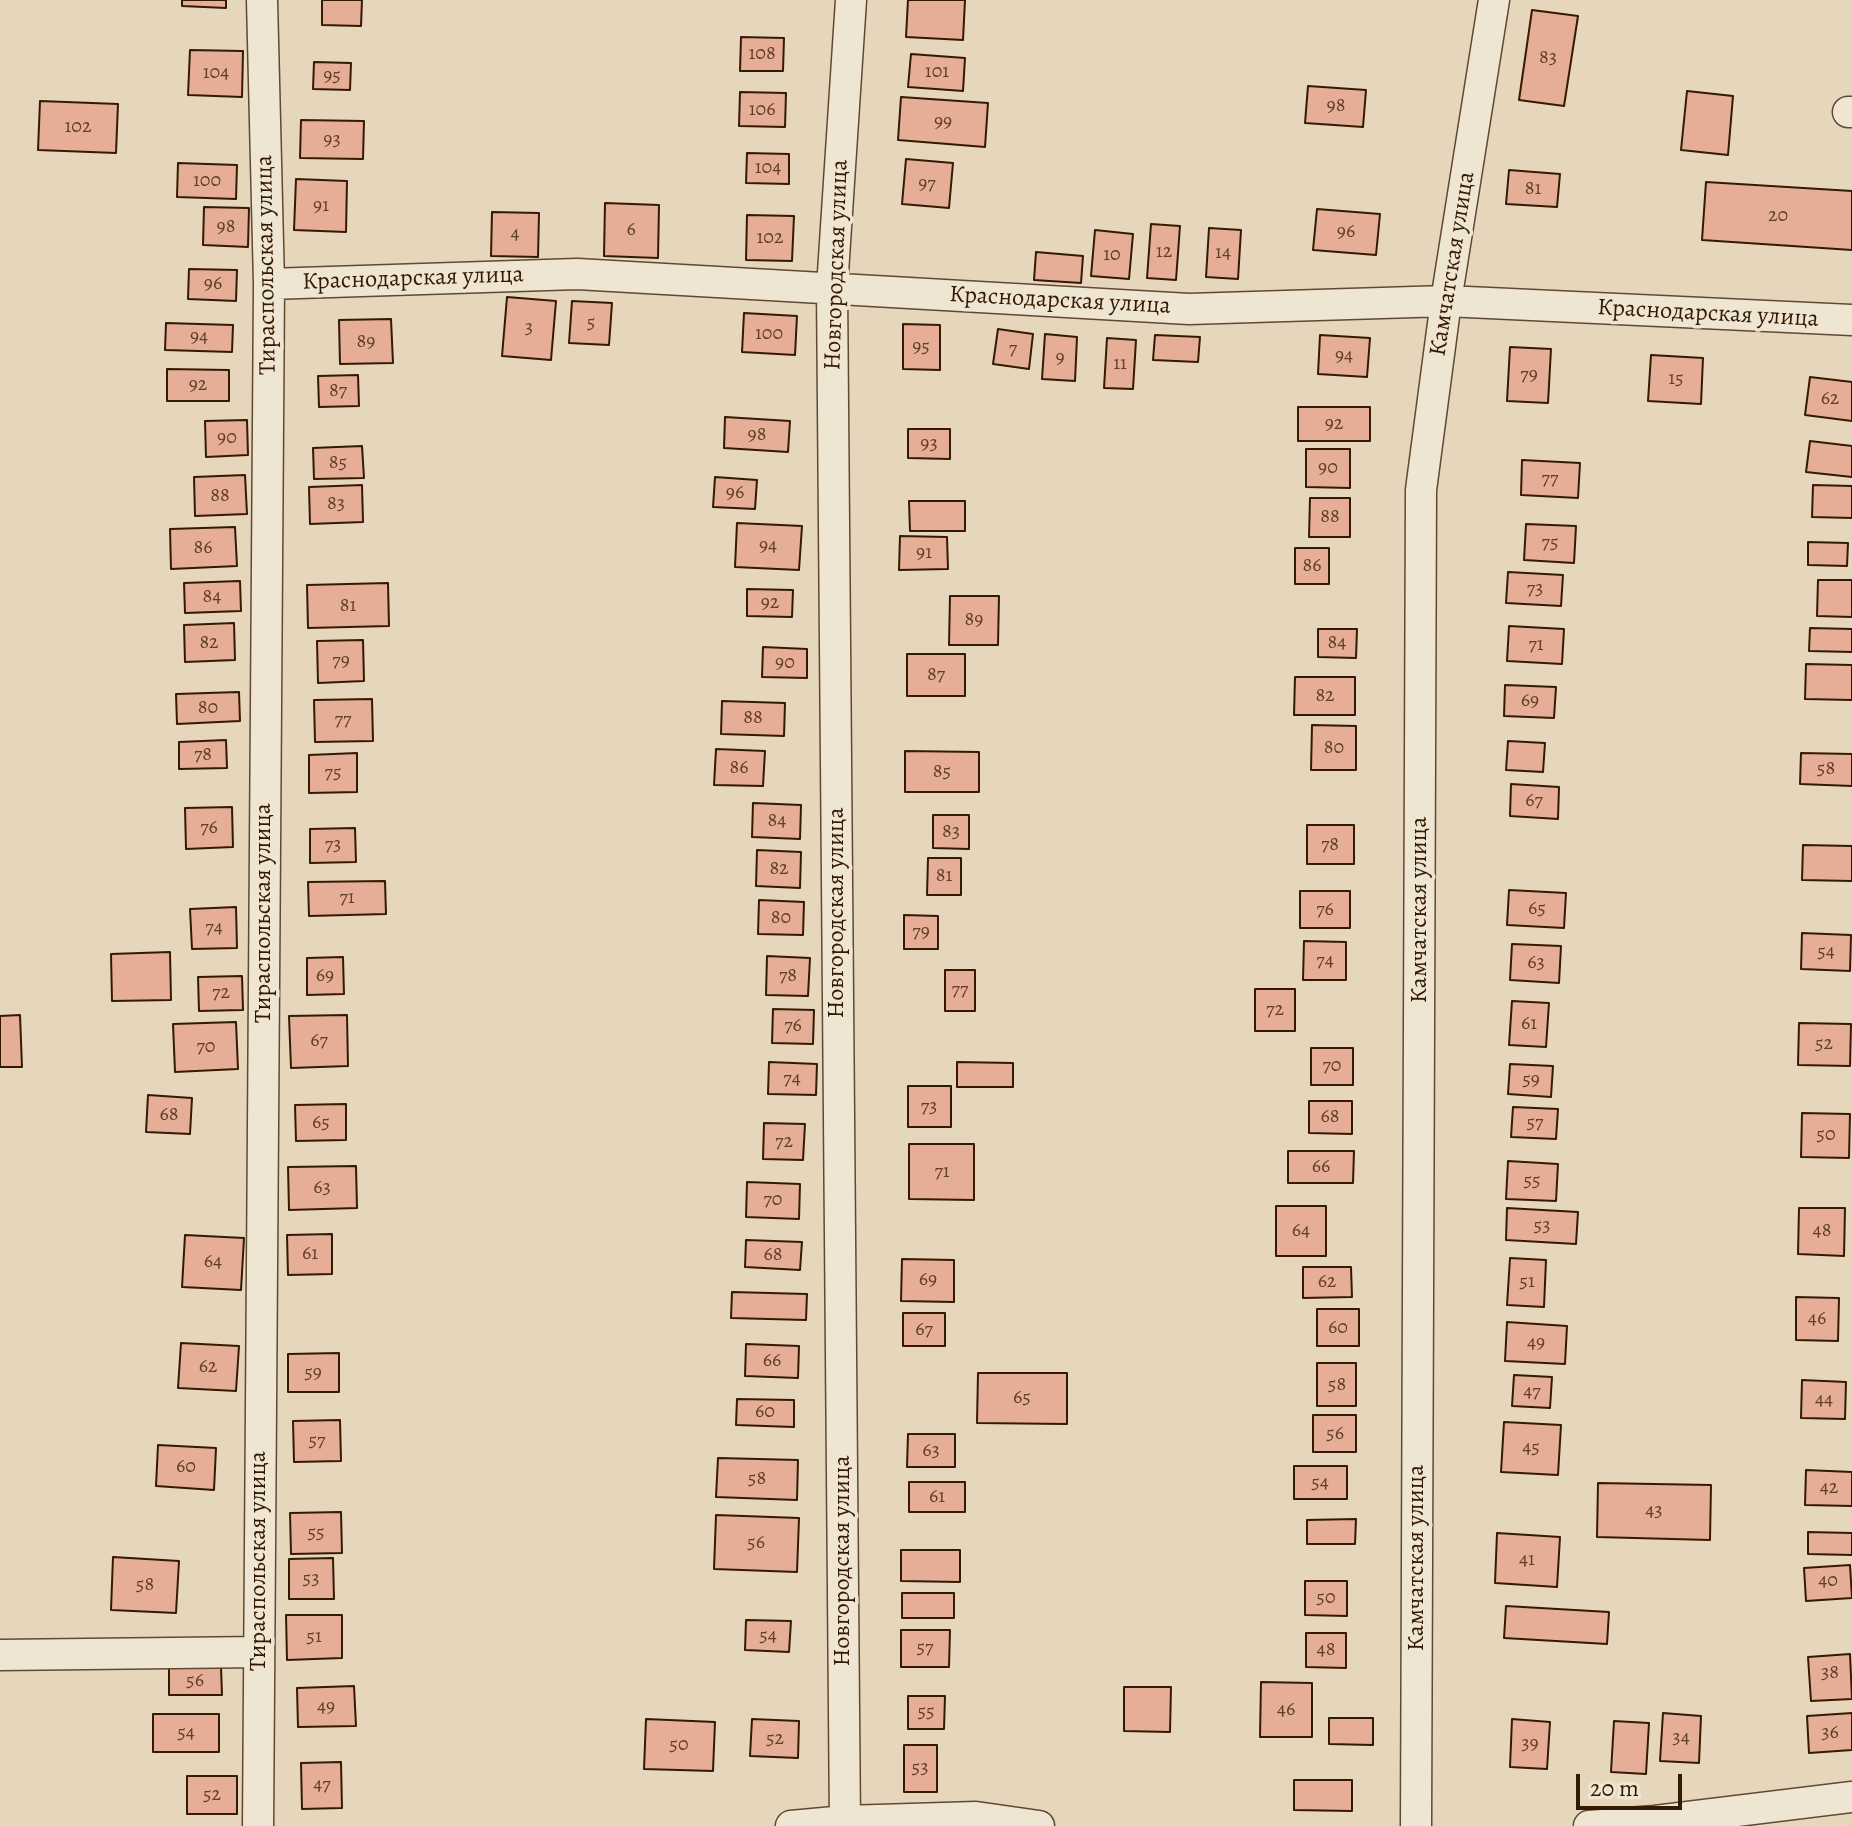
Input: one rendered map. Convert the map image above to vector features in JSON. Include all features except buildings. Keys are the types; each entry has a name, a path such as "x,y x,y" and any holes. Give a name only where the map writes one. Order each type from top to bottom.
{"street":[{"name":"Тираспольская улица","path":"258,1826 269,284 262,0"},
{"name":"Новгородская улица","path":"845,1823 832,288 851,0"},
{"name":"Камчатская улица","path":"1416,1826 1421,490 1446,301 1494,0"},
{"name":"Краснодарская улица","path":"269,284 577,274 1189,309 1446,301 1852,320"},
{"path":"0,1655 259,1652"},
{"path":"1589,1826 1852,1797"},
{"path":"791,1826 976,1817 1039,1826"}]}
